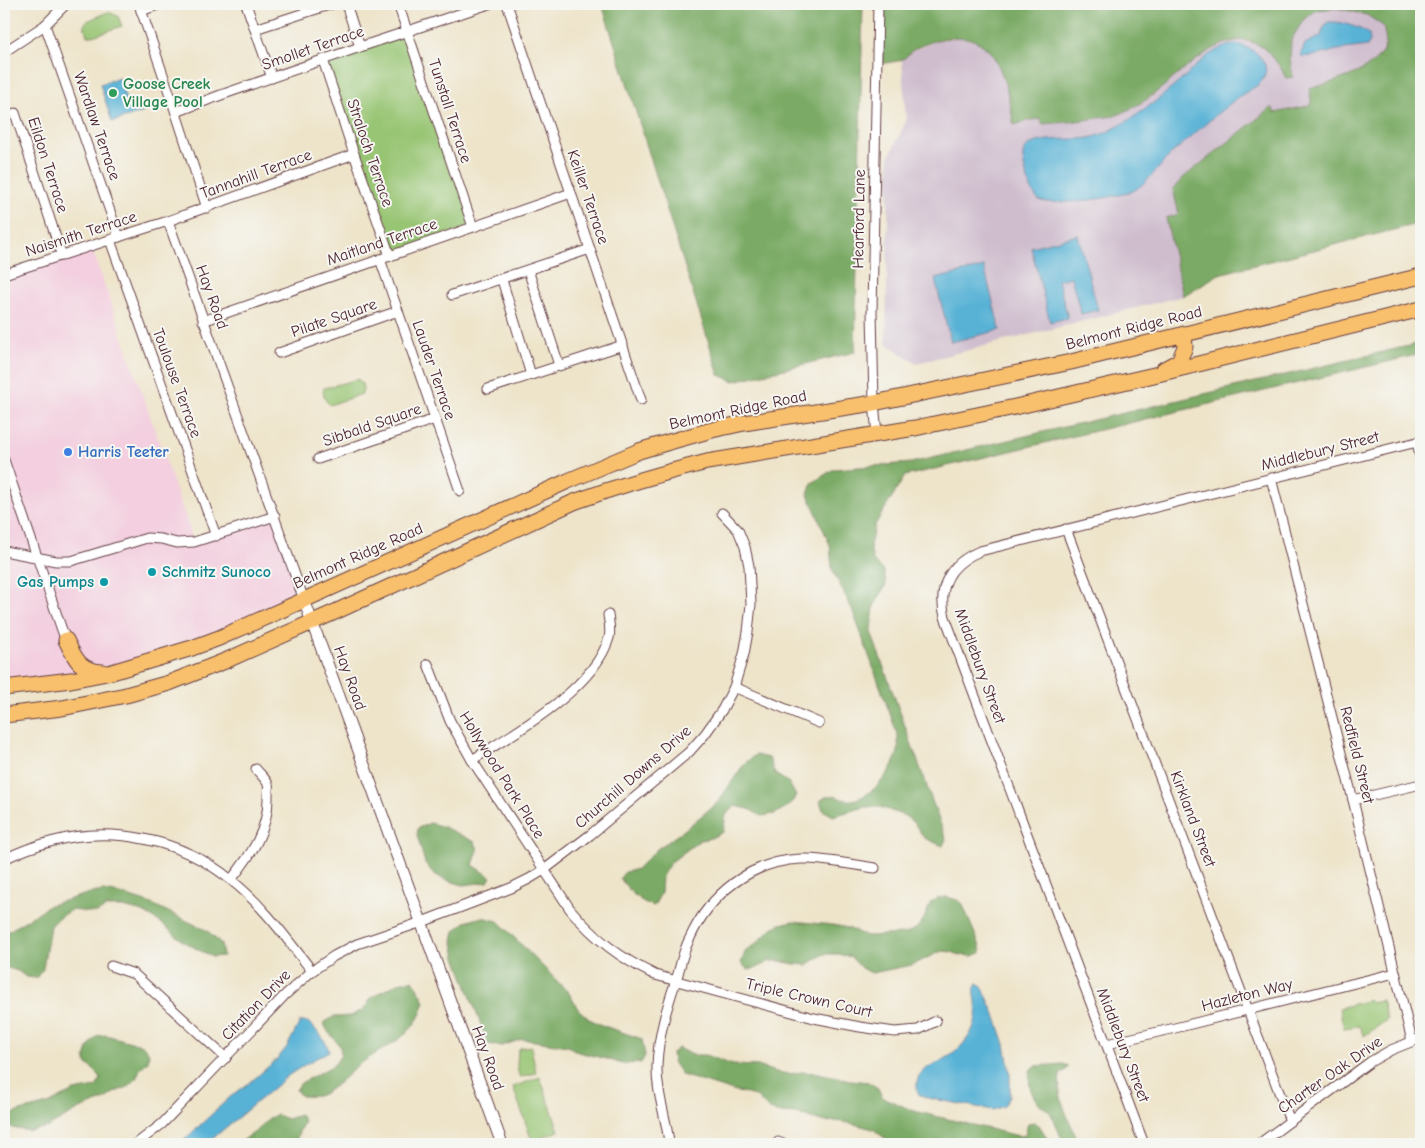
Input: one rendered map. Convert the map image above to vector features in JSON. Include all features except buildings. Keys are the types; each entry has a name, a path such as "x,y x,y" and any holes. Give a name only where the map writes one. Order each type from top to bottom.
{"main road":[{"name":"Belmont Ridge Road","path":"4,688 71,680 112,672 164,657 218,638 639,451 712,430 874,403 1071,362 1421,276"},
{"path":"4,715 62,708 126,695 169,683 226,661 574,502 613,488 707,462 914,428 1006,409 1154,375 1421,309"},
{"path":"1154,375 1179,361 1185,347 1184,334"},
{"path":"66,640 74,657 82,665 92,671 112,672"}],"street":[{"path":"4,52 46,24 66,4"},
{"path":"160,4 140,7 207,208"},
{"path":"246,4 272,78"},
{"path":"255,29 332,4"},
{"path":"346,4 360,46"},
{"name":"Tunstall Terrace","path":"398,4 473,227"},
{"name":"Smollet Terrace","path":"176,112 360,46 489,4"},
{"name":"Keiller Terrace","path":"507,4 641,400"},
{"name":"Hearford Lane","path":"877,434 874,403 872,312 878,4"},
{"name":"Wardlaw Terrace","path":"46,24 115,239"},
{"name":"Straloch Terrace","path":"324,60 354,154 390,256"},
{"name":"Eildon Terrace","path":"15,113 62,256"},
{"name":"Tannahill Terrace","path":"168,222 354,154"},
{"name":"Maitland Terrace","path":"203,321 571,193"},
{"name":"Naismith Terrace","path":"4,274 168,222"},
{"name":"Hay Road","path":"168,222 502,1144"},
{"name":"Toulouse Terrace","path":"115,239 216,536"},
{"path":"452,295 502,280 590,249"},
{"name":"Lauder Terrace","path":"380,259 460,491"},
{"path":"528,270 559,365"},
{"path":"502,280 532,375"},
{"name":"Pilate Square","path":"279,353 398,311"},
{"path":"488,389 623,345"},
{"name":"Sibbald Square","path":"318,459 435,419"},
{"path":"1419,442 1421,460"},
{"name":"Middlebury Street","path":"1144,1144 944,616 942,603 944,589 949,576 958,564 980,551 1419,442"},
{"path":"4,460 66,640"},
{"name":"Redfield Street","path":"1271,478 1412,1041"},
{"name":"Churchill Downs Drive","path":"422,922 511,888 544,870 590,835 688,752 705,734 722,710 734,687 744,654 751,604 746,547 738,530 722,514"},
{"path":"4,551 56,561 71,561 147,538 181,544 216,536 275,516"},
{"name":"Kirkland Street","path":"1066,529 1290,1120"},
{"path":"472,760 545,712 578,684 600,656 609,637 608,615"},
{"name":"Hollywood Park Place","path":"428,664 450,722 472,760 570,909 602,943 637,966 655,975 676,980"},
{"path":"734,687 819,723"},
{"path":"231,880 245,863 256,844 268,810 268,784 256,769"},
{"path":"1353,800 1421,784"},
{"path":"4,859 26,849 52,841 84,836 123,836 158,842 184,852 209,865 243,890 269,918 312,971"},
{"path":"669,1144 660,1102 657,1066 659,1045 663,1022 689,940 705,912 723,891 745,874 773,863 810,858 876,868"},
{"name":"Citation Drive","path":"136,1144 162,1124 285,995 312,971 334,956 357,944 422,922"},
{"path":"111,966 134,974 226,1058"},
{"name":"Hazleton Way","path":"1106,1044 1395,973"},
{"name":"Triple Crown Court","path":"676,980 814,1018 860,1027 903,1032 918,1030 936,1021"},
{"name":"Charter Oak Drive","path":"1259,1144 1370,1062 1391,1050 1421,1038"}],"shaded area":[{"path":"1337,8 1367,15 1383,26 1386,45 1376,61 1354,75 1310,89 1313,105 1275,113 1271,108 1184,177 1173,189 1180,215 1166,218 1183,296 917,363 886,343 889,157 906,121 902,60 914,50 935,41 959,37 980,42 997,60 1006,84 1014,125 1041,119 1042,124 1195,57 1217,39 1230,34 1244,32 1257,36 1267,43 1280,62 1286,77 1293,76 1290,59 1291,40 1304,19 1317,10"},
{"path":"91,246 194,542 275,516 304,600 192,648 4,688 4,274"}],"green space":[{"path":"602,4 863,4 855,352 734,381 719,375"},
{"path":"884,4 1421,4 1421,223 1219,274 1183,296 1166,218 1179,214 1173,189 1184,177 1272,107 1275,113 1312,105 1309,89 1353,75 1373,63 1385,46 1386,39 1383,26 1367,15 1337,8 1317,10 1304,19 1291,40 1290,59 1293,77 1286,78 1271,55 1255,43 1238,41 1221,45 1203,55 1147,99 1117,115 1042,124 1041,119 1030,120 1014,125 1002,73 995,59 985,47 972,40 955,37 934,41 915,49 901,60 882,64"},
{"path":"108,12 118,16 122,26 93,36 87,36 84,25 87,21"},
{"path":"407,30 473,227 390,256 323,60"},
{"path":"1421,343 1421,354 905,476 875,525 870,545 873,561 884,571 886,585 874,606 871,632 946,839 943,846 924,838 915,824 905,816 880,807 865,807 833,816 823,810 820,801 825,797 833,795 852,800 866,794 879,784 890,770 897,755 898,736 852,609 832,569 830,545 808,494 812,483 834,469 911,463"},
{"path":"358,379 363,386 362,394 330,405 327,402 324,388"},
{"path":"755,755 769,758 775,774 789,783 796,796 790,805 775,814 761,816 749,809 735,806 726,815 723,832 711,838 700,840 670,863 662,876 661,893 654,906 644,902 635,895 620,878 625,872 637,869 657,849 683,831 718,802 744,764"},
{"path":"430,823 444,827 475,842 478,850 473,865 491,877 488,882 463,885 443,879 433,873 425,863 417,835 418,828"},
{"path":"103,891 121,894 152,904 208,931 221,944 223,956 212,957 184,942 160,922 143,912 123,907 107,907 97,913 72,910 62,915 50,926 43,969 36,978 26,977 18,971 4,967 4,934 50,905"},
{"path":"947,897 962,903 980,946 981,953 972,956 942,951 912,965 872,973 861,968 851,957 838,954 824,954 807,965 770,961 757,968 748,970 741,963 746,950 756,944 772,928 781,924 792,921 833,925 848,928 866,936 905,934 917,928 924,919 931,902 938,898"},
{"path":"482,917 498,921 569,993 578,1009 589,1019 642,1039 645,1056 641,1063 622,1064 578,1052 568,1046 522,1039 502,1046 488,1044 456,957 453,942 455,931 465,922"},
{"path":"413,980 425,1001 421,1014 408,1032 360,1064 322,1094 317,1096 301,1096 296,1090 301,1083 334,1065 341,1055 340,1046 323,1023 333,1017 351,1016 364,1009 372,997 398,983"},
{"path":"1369,1000 1370,1002 1382,1000 1387,1020 1364,1036 1359,1026 1344,1028 1339,1008"},
{"path":"106,1035 142,1045 149,1052 148,1061 140,1069 136,1079 126,1088 80,1109 48,1127 29,1131 12,1128 4,1120 4,1117 48,1104 74,1091 96,1087 101,1079 86,1063 86,1055 97,1036"},
{"path":"531,1046 536,1073 521,1077 519,1076 517,1065 518,1050"},
{"path":"678,1048 692,1055 705,1055 733,1065 758,1066 789,1074 802,1072 818,1073 868,1082 878,1088 882,1097 914,1111 1019,1136 1025,1135 1028,1123 1034,1122 1039,1125 1051,1144 959,1144 939,1140 933,1144 892,1144 873,1129 850,1123 826,1122 797,1114 778,1113 767,1108 758,1098 748,1094 682,1075 673,1062 672,1053"},
{"path":"1063,1064 1069,1066 1060,1075 1060,1093 1065,1111 1080,1144 1064,1144 1049,1111 1040,1105 1030,1088 1030,1070 1036,1066"},
{"path":"540,1077 559,1131 532,1141 513,1087"},
{"path":"277,1115 287,1119 300,1115 304,1121 297,1137 298,1144 238,1144 259,1129 269,1118"}],"water":[{"path":"1328,22 1349,25 1360,29 1369,34 1370,41 1367,46 1302,57 1301,53 1305,44 1321,36"},
{"path":"1234,44 1246,47 1263,60 1266,72 1263,79 1259,84 1221,110 1171,154 1142,185 1133,191 1115,196 1070,202 1046,202 1037,198 1030,186 1024,164 1023,154 1028,146 1044,141 1082,139 1100,135 1129,120 1155,102 1210,54"},
{"name":"Goose Creek Village Pool","path":"119,78 128,106 141,103 144,112 112,122 100,84"},
{"path":"1078,235 1098,310 1081,314 1071,277 1058,280 1068,318 1050,322 1031,247"},
{"path":"984,267 1000,330 951,342 935,279"},
{"path":"977,983 982,986 994,1012 1005,1044 1010,1073 1010,1096 1004,1106 993,1110 928,1098 918,1094 917,1085 921,1074 930,1066 954,1053 970,1034 976,1019 975,990"},
{"path":"300,1022 308,1022 311,1025 323,1039 329,1051 289,1075 206,1144 180,1144 229,1098 277,1059 287,1047"}],"place":[{"name":"Goose Creek Village Pool","path":"113,93"},
{"name":"Harris Teeter","path":"68,452"},
{"name":"Schmitz Sunoco","path":"152,572"},
{"name":"Gas Pumps","path":"104,582"}]}
